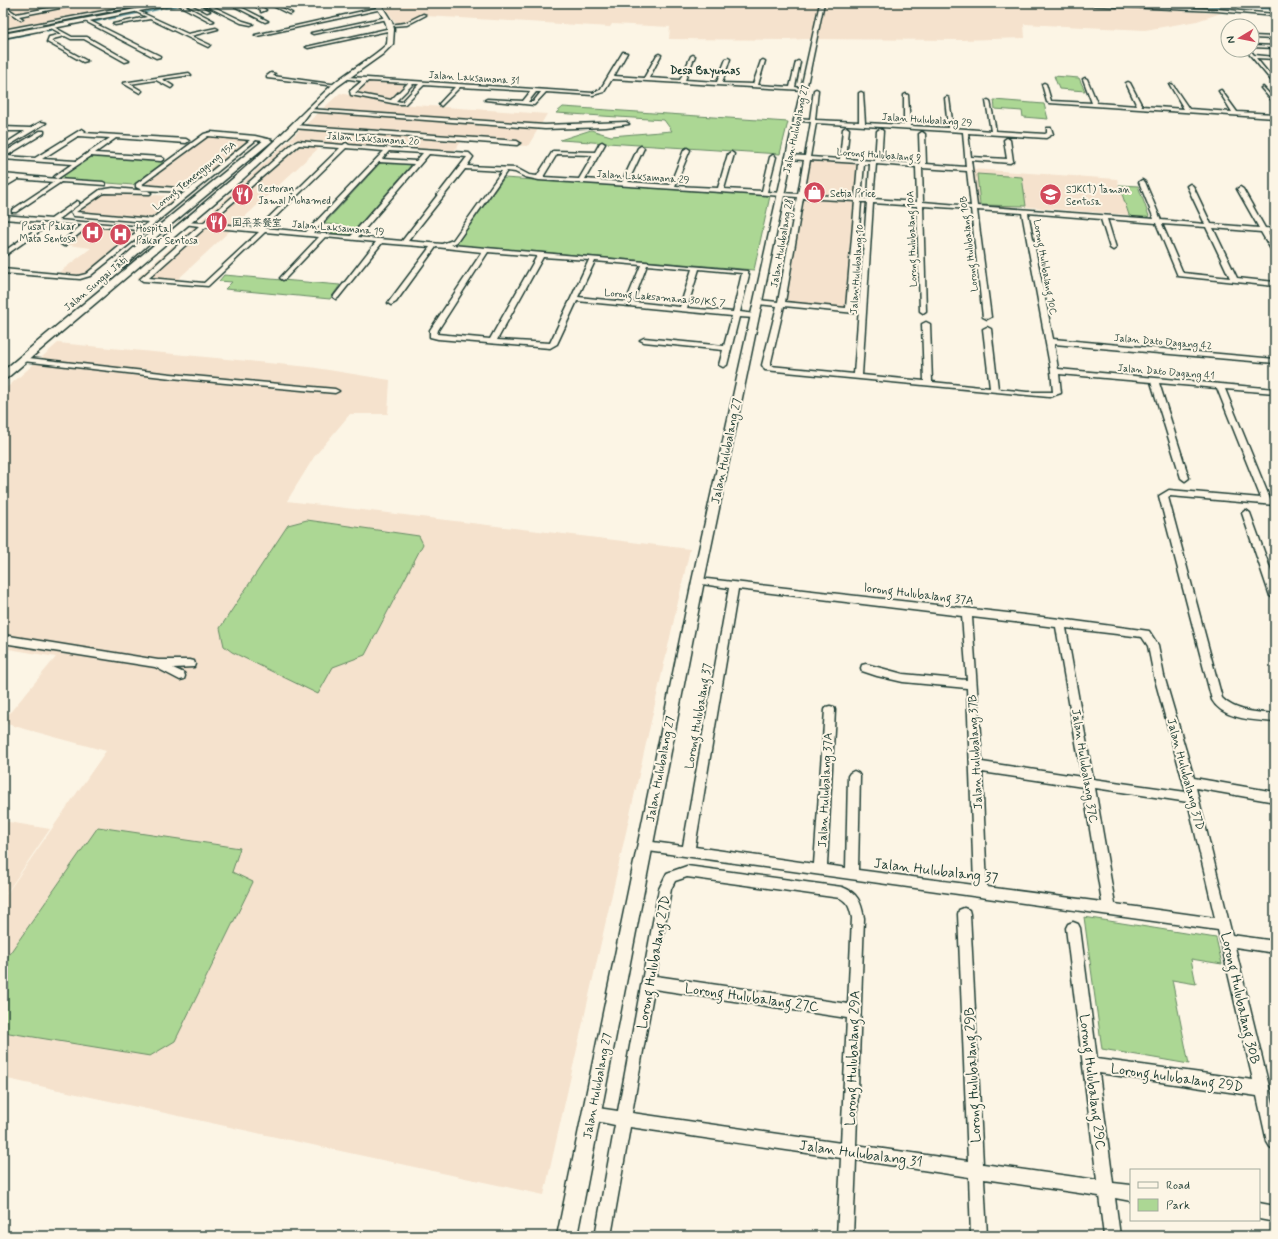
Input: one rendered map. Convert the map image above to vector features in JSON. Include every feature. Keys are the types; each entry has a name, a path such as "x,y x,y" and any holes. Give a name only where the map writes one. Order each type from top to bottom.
{"main road":[{"path":"3,36 32,28 52,27 177,3"},
{"path":"379,6 391,27"},
{"name":"Jalan Sungai Jati","path":"3,367 94,289 159,230 226,174 294,127 308,110 336,85 371,61 386,48 391,40 391,27"},
{"name":"Jalan Sungai Jati","path":"3,376 241,176 297,116 308,110"},
{"path":"226,174 214,190 221,189 241,176"},
{"path":"171,220 191,208 197,208 187,222"}],"street":[{"path":"3,5 10,3"},
{"path":"15,15 83,3"},
{"path":"3,31 32,28 152,3"},
{"path":"177,3 212,21"},
{"path":"192,3 226,20"},
{"path":"203,3 242,22 251,24"},
{"path":"230,3 266,21"},
{"path":"253,3 262,7 264,10 262,11"},
{"path":"269,3 290,13"},
{"name":"Jalan Hulubalang 27","path":"567,1236 698,581 822,3"},
{"path":"1059,3 1217,10 1275,15"},
{"path":"3,5 32,28"},
{"path":"257,35 379,6"},
{"path":"137,11 208,46"},
{"path":"308,47 406,24 424,15"},
{"path":"115,24 150,18"},
{"path":"313,33 387,18"},
{"path":"86,20 158,57"},
{"path":"52,27 71,38 86,38 127,61"},
{"path":"186,36 216,29"},
{"path":"65,35 51,38 49,41 86,61"},
{"path":"1260,37 1275,38"},
{"path":"1260,46 1275,47"},
{"path":"625,53 610,77 803,89"},
{"path":"646,79 659,55"},
{"path":"682,81 693,56"},
{"path":"1260,57 1275,58"},
{"path":"1255,58 1275,84"},
{"path":"719,83 728,59"},
{"path":"755,86 763,61"},
{"path":"792,88 798,62"},
{"path":"140,92 125,83 189,74"},
{"path":"273,74 269,77 336,85"},
{"name":"Jalan Laksamana 31","path":"345,78 458,85 491,96 535,90 593,94 602,91 610,77"},
{"path":"158,79 171,87"},
{"path":"367,79 352,92 352,94 397,103 405,101 423,83"},
{"path":"1085,79 1095,105"},
{"path":"392,102 412,82"},
{"path":"1128,82 1140,108"},
{"path":"1044,84 1049,102 1275,116"},
{"path":"441,105 458,85"},
{"path":"1172,85 1187,110"},
{"path":"1263,88 1275,104"},
{"path":"524,103 535,90"},
{"path":"491,96 534,104 545,90"},
{"name":"Jalan Hulubalang 28","path":"816,90 807,158 780,304 766,365 768,368 858,377"},
{"path":"1221,92 1235,113"},
{"path":"861,93 862,124"},
{"path":"906,95 907,127"},
{"path":"947,98 951,130"},
{"path":"988,101 994,132"},
{"path":"308,110 545,127 571,125 608,126 626,124"},
{"name":"Jalan Hulubalang 29","path":"797,120 1046,136 1050,134 1049,129"},
{"path":"4,146 43,123"},
{"path":"294,127 517,143"},
{"path":"36,160 86,128"},
{"path":"3,129 31,130"},
{"path":"843,160 846,129"},
{"name":"Jalan Hulubalang 10","path":"858,377 871,200 880,131"},
{"name":"Lorong Hulubalang 10B","path":"965,131 968,169 987,317"},
{"path":"3,156 42,132"},
{"path":"77,134 186,141"},
{"path":"189,191 142,188 138,186 206,135 211,134 255,138"},
{"name":"Lorong Hulubalang 10A","path":"922,134 919,204 923,311"},
{"path":"14,211 58,179 77,163 116,136"},
{"name":"Lorong Temenggung 15A","path":"3,271 78,278 88,275 255,138 294,145"},
{"path":"968,158 1010,161 1006,140"},
{"name":"Jalan Laksamana 20","path":"294,145 306,142 468,155 470,157 462,168"},
{"path":"581,181 602,144"},
{"path":"294,145 143,278 145,280 206,285 346,145"},
{"path":"308,234 389,148"},
{"path":"624,184 641,148"},
{"path":"672,187 687,150"},
{"path":"353,238 428,151"},
{"path":"539,178 555,152 596,154"},
{"path":"90,154 161,159"},
{"path":"720,191 732,154"},
{"path":"3,156 77,163"},
{"path":"764,194 773,157"},
{"name":"Lorong Hulubalang 9","path":"789,157 968,169"},
{"path":"378,160 418,163"},
{"name":"Jalan Hulubalang 10","path":"849,310 860,161"},
{"path":"403,243 462,168"},
{"name":"Jalan Laksamana 29","path":"462,168 520,171 527,176 539,178 1025,211 1275,231"},
{"path":"442,246 455,241 505,170"},
{"path":"3,176 58,179 103,184 52,221"},
{"path":"3,186 16,177"},
{"path":"1142,182 1182,276 1275,284"},
{"path":"1190,186 1234,280"},
{"path":"153,221 74,214 73,212 102,191 108,190 183,197"},
{"path":"1240,190 1275,251"},
{"name":"Lorong Hulubalang 10C","path":"994,390 1053,395 1057,393 1055,371 1025,211"},
{"path":"3,217 159,230"},
{"path":"1103,217 1113,248"},
{"name":"Jalan Laksamana 19","path":"187,222 203,225 434,246 745,272 746,275 736,314"},
{"path":"64,244 88,224"},
{"path":"3,255 40,229"},
{"path":"283,278 323,236"},
{"path":"336,297 380,241"},
{"path":"391,303 434,246"},
{"path":"486,250 434,330 433,335 438,337 492,342 546,346 553,344 593,259"},
{"path":"492,342 541,254"},
{"path":"629,304 645,263"},
{"path":"683,309 696,267"},
{"name":"Lorong Laksamana 30/KS 7","path":"574,299 755,316"},
{"path":"758,302 863,312"},
{"path":"723,366 736,314"},
{"path":"926,324 928,384"},
{"path":"858,377 994,390 987,329"},
{"path":"644,340 727,348"},
{"name":"Jalan Dato Dagang 42","path":"1049,341 1275,361"},
{"path":"22,359 164,375 335,391"},
{"name":"Jalan Dato Dagang 41","path":"1055,371 1275,391"},
{"path":"1154,380 1185,478"},
{"path":"1220,386 1271,502 1169,493 1163,496 1217,700 1222,707 1230,711 1275,718"},
{"path":"1246,513 1275,596"},
{"name":"lorong Hulubalang 37A","path":"698,581 1137,632"},
{"name":"Lorong Hulubalang 37","path":"688,852 734,586"},
{"name":"Jalan Hulubalang 37B","path":"967,612 972,685 981,891"},
{"name":"Jalan Hulubalang 37C","path":"1060,623 1109,909"},
{"name":"Jalan Hulubalang 37D","path":"1137,632 1145,634 1153,645 1159,676 1193,798 1224,925"},
{"path":"3,639 158,664 190,664"},
{"path":"158,664 180,676"},
{"path":"866,668 891,675 972,685"},
{"name":"Jalan Hulubalang 37A","path":"820,870 830,710"},
{"path":"976,766 1193,798"},
{"path":"852,874 854,776"},
{"path":"1188,782 1275,797"},
{"name":"Jalan Hulubalang 37","path":"645,846 1224,925"},
{"name":"Lorong Hulubalang 27D","path":"624,1119 650,982 665,889 671,877 687,871 842,893 851,897 855,904"},
{"name":"Lorong Hulubalang 29A","path":"845,1236 858,918 855,904"},
{"name":"Lorong Hulubalang 29B","path":"964,914 979,1236"},
{"name":"Lorong Hulubalang 30B","path":"1224,925 1275,1142"},
{"name":"Lorong Hulubalang 29C","path":"1074,928 1112,1236"},
{"path":"1228,940 1275,947"},
{"name":"Lorong Hulubalang 27C","path":"650,982 854,1012"},
{"name":"Lorong hulubalang 29D","path":"1091,1065 1262,1089"},
{"name":"Jalan Hulubalang 31","path":"591,1114 1130,1193"},
{"path":"603,1236 624,1119"},
{"path":"1260,1212 1275,1214"}],"shaded area":[{"path":"3,3 160,3 3,32"},
{"path":"382,3 1021,3 1221,13 1197,21 1145,30 1024,24 1025,38 962,40 669,39 670,27 612,24 610,27 426,16 407,25 398,26"},
{"path":"368,80 410,82 390,101 353,93"},
{"path":"340,93 384,103 547,114 528,146 461,142 454,151 289,140"},
{"path":"207,136 252,139 188,190 141,186 141,184"},
{"path":"289,141 323,144 175,282 137,278"},
{"path":"809,159 858,162 846,309 784,303"},
{"name":"SJK(T) Taman Sentosa","path":"972,169 1117,179 1129,215 1017,206 1003,208 978,206"},
{"path":"106,191 180,197 152,220 76,213 76,211"},
{"path":"89,225 140,230 87,275 79,276 57,274 91,248 68,245 68,242"},
{"path":"58,343 310,367 390,380 388,414 350,414 314,457 287,501 690,549 544,1195 3,1078 3,899 106,751 3,723 3,721 56,657 3,648 3,391"},
{"path":"3,821 50,829 3,898"}],"green space":[{"path":"1054,76 1079,78 1085,91 1059,89"},
{"path":"994,100 1044,104 1048,119 1023,117 1022,111 995,109"},
{"path":"563,107 788,122 780,154 560,140 591,130 611,136 672,131 664,120 556,113"},
{"path":"91,156 164,162 133,185 58,179"},
{"path":"382,161 412,164 350,235 331,233 339,225 324,224"},
{"path":"977,174 1022,177 1026,206 980,205"},
{"path":"504,178 770,196 754,270 456,245"},
{"path":"1119,185 1138,186 1149,216 1139,218 1129,215"},
{"path":"224,275 340,285 330,299 225,289 232,282 219,281"},
{"path":"307,520 419,536 423,544 365,655 333,667 318,694 232,652 224,646 220,628 288,525"},
{"path":"98,827 240,848 232,872 253,882 175,1041 150,1056 3,1032 3,963"},
{"path":"1084,917 1216,938 1222,964 1191,959 1196,984 1172,980 1189,1064 1102,1049"}],"waterway":[{"path":"42,26 166,3"},
{"path":"1152,3 1275,9"},
{"path":"165,8 177,6"},
{"path":"142,13 160,9"},
{"path":"109,19 139,13"},
{"path":"94,22 106,19"},
{"path":"3,33 26,29"},
{"path":"47,31 54,29"},
{"path":"3,39 30,34"}],"place":[{"name":"Setia Price","path":"814,193"},
{"name":"Restoran Jamal Mohamed","path":"242,194"},
{"name":"SJK(T) Taman Sentosa","path":"1050,195"},
{"name":"国平茶餐室","path":"217,222"},
{"name":"Pusat Pakar Mata Sentosa","path":"92,232"},
{"name":"Hospital Pakar Sentosa","path":"121,234"}],"district":[{"name":"Desa Bayumas","path":"705,70"}]}
